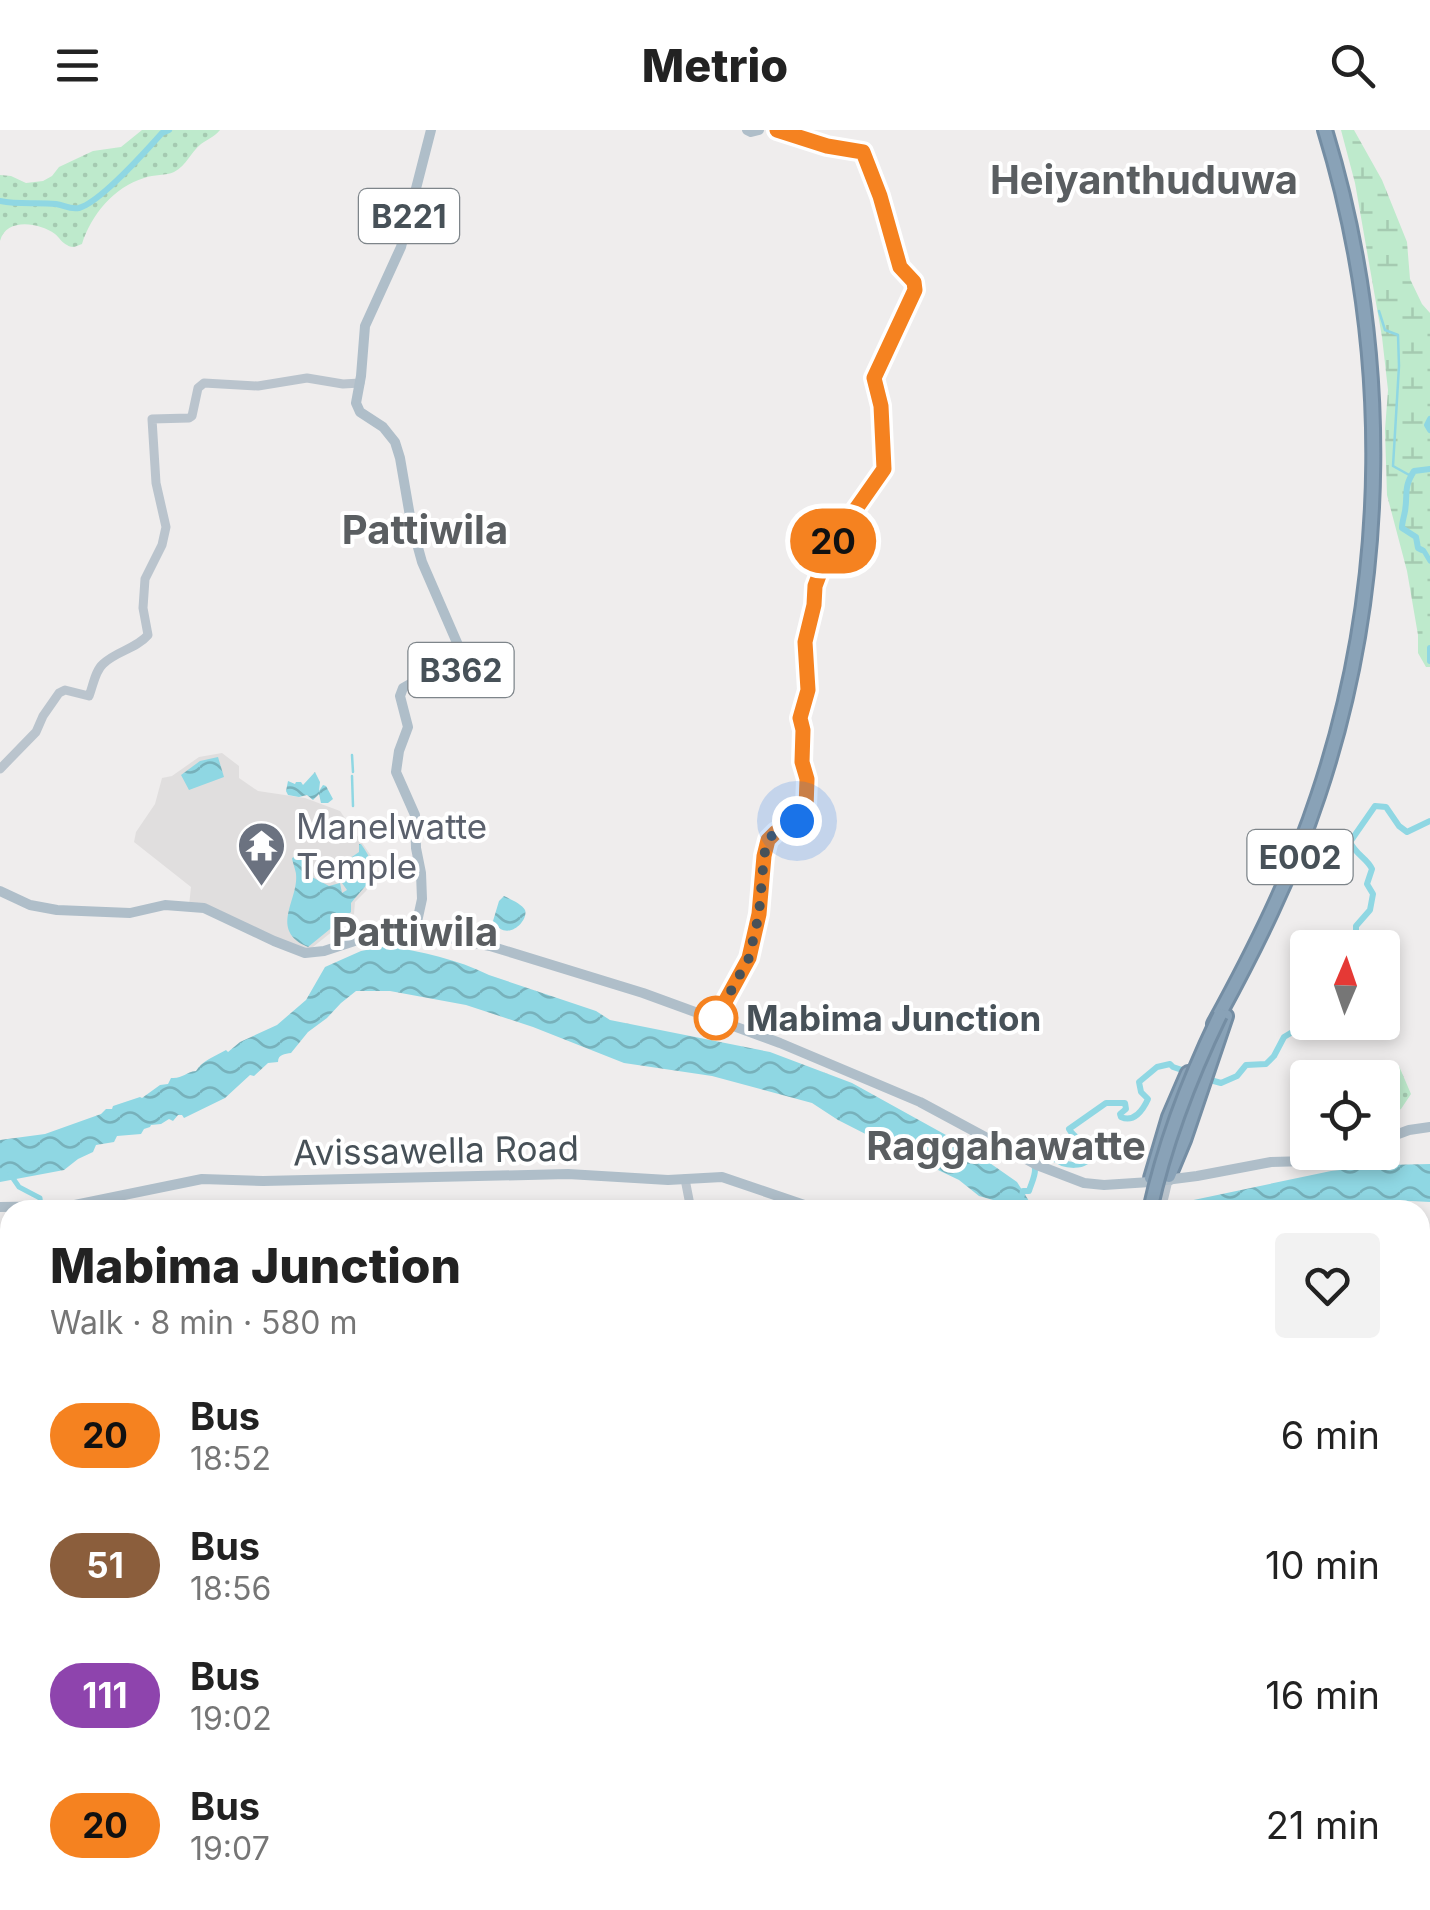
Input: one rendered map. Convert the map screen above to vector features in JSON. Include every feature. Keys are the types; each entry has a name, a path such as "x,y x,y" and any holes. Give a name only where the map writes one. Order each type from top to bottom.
{"highway":[{"name":"E002","path":"1157,1200 1222,1016 1297,853 1327,774 1362,630 1373,511 1370,369 1360,276 1328,130"},
{"path":"1173,1174 1222,1016"},
{"path":"1150,1180 1184,1082 1222,1016"}],"main road":[{"name":"B221","path":"360,383 365,326 401,247 431,130"},
{"path":"747,130 759,130"},
{"path":"715,1020 749,958 768,840 794,824 806,808 800,718 808,690 805,642 815,586 830,546 884,469 881,406 874,378 915,290 914,282 900,267 863,152 827,146 777,130"},
{"name":"B362","path":"360,383 357,408 387,430 399,453 422,562 462,662 461,670 452,678 410,684 400,696 408,728 396,772 416,814 422,887 415,931"},
{"path":"0,890 30,905 57,910 130,913 165,906 204,908 306,952 324,951 372,934 415,931 490,946 643,994 780,1043 899,1092 1072,1180 1118,1184 1290,1162"},
{"path":"1400,1133 1430,1127"},
{"name":"Avissawella Road","path":"98,1200 216,1178 263,1181 579,1174 653,1179 722,1177 789,1200"}],"street":[{"path":"0,769 36,732 59,693 64,690 89,696 104,662 148,635 143,608 145,579 166,528 156,483 152,419 192,416 198,388 204,383 258,386 307,378 360,383"},
{"path":"1158,1200 1173,1174"},
{"path":"684,1179 689,1200"},
{"path":"1150,1180 1153,1200"}],"shaded area":[{"path":"222,753 239,766 239,778 258,791 305,798 340,811 374,860 377,872 355,902 354,914 308,951 189,906 191,887 134,842 136,832 155,804 162,778 172,776 199,757"}],"green space":[{"path":"142,130 220,130 174,172 133,182 114,195 91,223 82,244 69,246 48,230 23,224 9,229 0,241 0,175 26,183 43,181 59,167 93,151 121,147"},
{"path":"1341,130 1354,130 1382,180 1407,242 1410,279 1430,313 1430,667 1426,667 1418,653 1407,571 1387,495 1388,390 1382,337 1355,183"},
{"path":"1400,1068 1411,1094 1400,1109"}],"water":[{"path":"218,757 224,777 189,790 181,775 200,761"},
{"path":"315,772 319,791 326,786 333,799 321,803 319,794 313,800 307,795 288,795 288,781 303,785"},
{"path":"359,844 371,862 372,875 351,903 351,912 308,947 296,940 287,923 296,884 292,858 301,854 310,876 329,886 340,883 342,893 347,890 342,883 348,876 349,859 359,852"},
{"path":"504,896 525,910 524,919 510,930 499,928 493,921"},
{"path":"387,946 452,960 596,1011 610,1020 770,1052 852,1083 964,1145 1017,1182 1028,1200 979,1196 959,1180 812,1103 712,1076 624,1063 466,1005 390,991 356,991 308,1032 291,1053 250,1075 225,1098 184,1118 178,1115 173,1121 151,1125 141,1134 117,1136 114,1142 96,1145 93,1152 64,1170 0,1182 0,1140 45,1134 142,1098 168,1084 171,1078 196,1071 213,1057 277,1025 306,1000 325,967 361,951"},
{"path":"1430,1164 1430,1200 1193,1200 1331,1171 1400,1170 1400,1165"}],"waterway":[{"path":"0,201 79,208 110,186 169,130"},
{"path":"1379,311 1385,330 1398,335 1393,466 1411,476"},
{"path":"1430,419 1430,430"},
{"path":"1422,550 1416,537 1402,526 1411,477 1414,471 1430,469"},
{"path":"1424,551 1430,561"},
{"path":"1430,648 1430,661"},
{"path":"352,755 353,772"},
{"path":"352,776 353,806"},
{"path":"1356,930 1370,910 1373,894 1367,884 1372,869 1350,842 1375,806 1386,807 1407,832 1430,821"},
{"path":"1203,1078 1221,1083 1237,1076 1246,1065 1266,1064 1290,1033"},
{"path":"1022,1195 1029,1191 1034,1175 1036,1141 1046,1139 1051,1156 1062,1163 1086,1162 1093,1152 1069,1129 1106,1103 1125,1103 1121,1117 1138,1114 1148,1099 1139,1082 1157,1067 1170,1064 1191,1073"},
{"path":"10,1174 19,1187 40,1200"}],"bus line":[{"name":"20","path":"715,1020 749,958 768,840 794,824 806,808 800,718 808,690 805,642 815,586 830,546 884,469 881,406 874,378 915,290 914,282 900,267 863,152 827,146 777,130"}],"place":[{"name":"Manelwatte Temple","path":"261,888"},
{"name":"Mabima Junction","path":"716,1018"}],"district":[{"name":"Heiyanthuduwa","path":"1144,179"},
{"name":"Pattiwila","path":"425,529"},
{"name":"Pattiwila","path":"415,931"},
{"name":"Raggahawatte","path":"1006,1145"}],"route":[{"path":"716,1018 749,958 768,840 797,821"}]}
